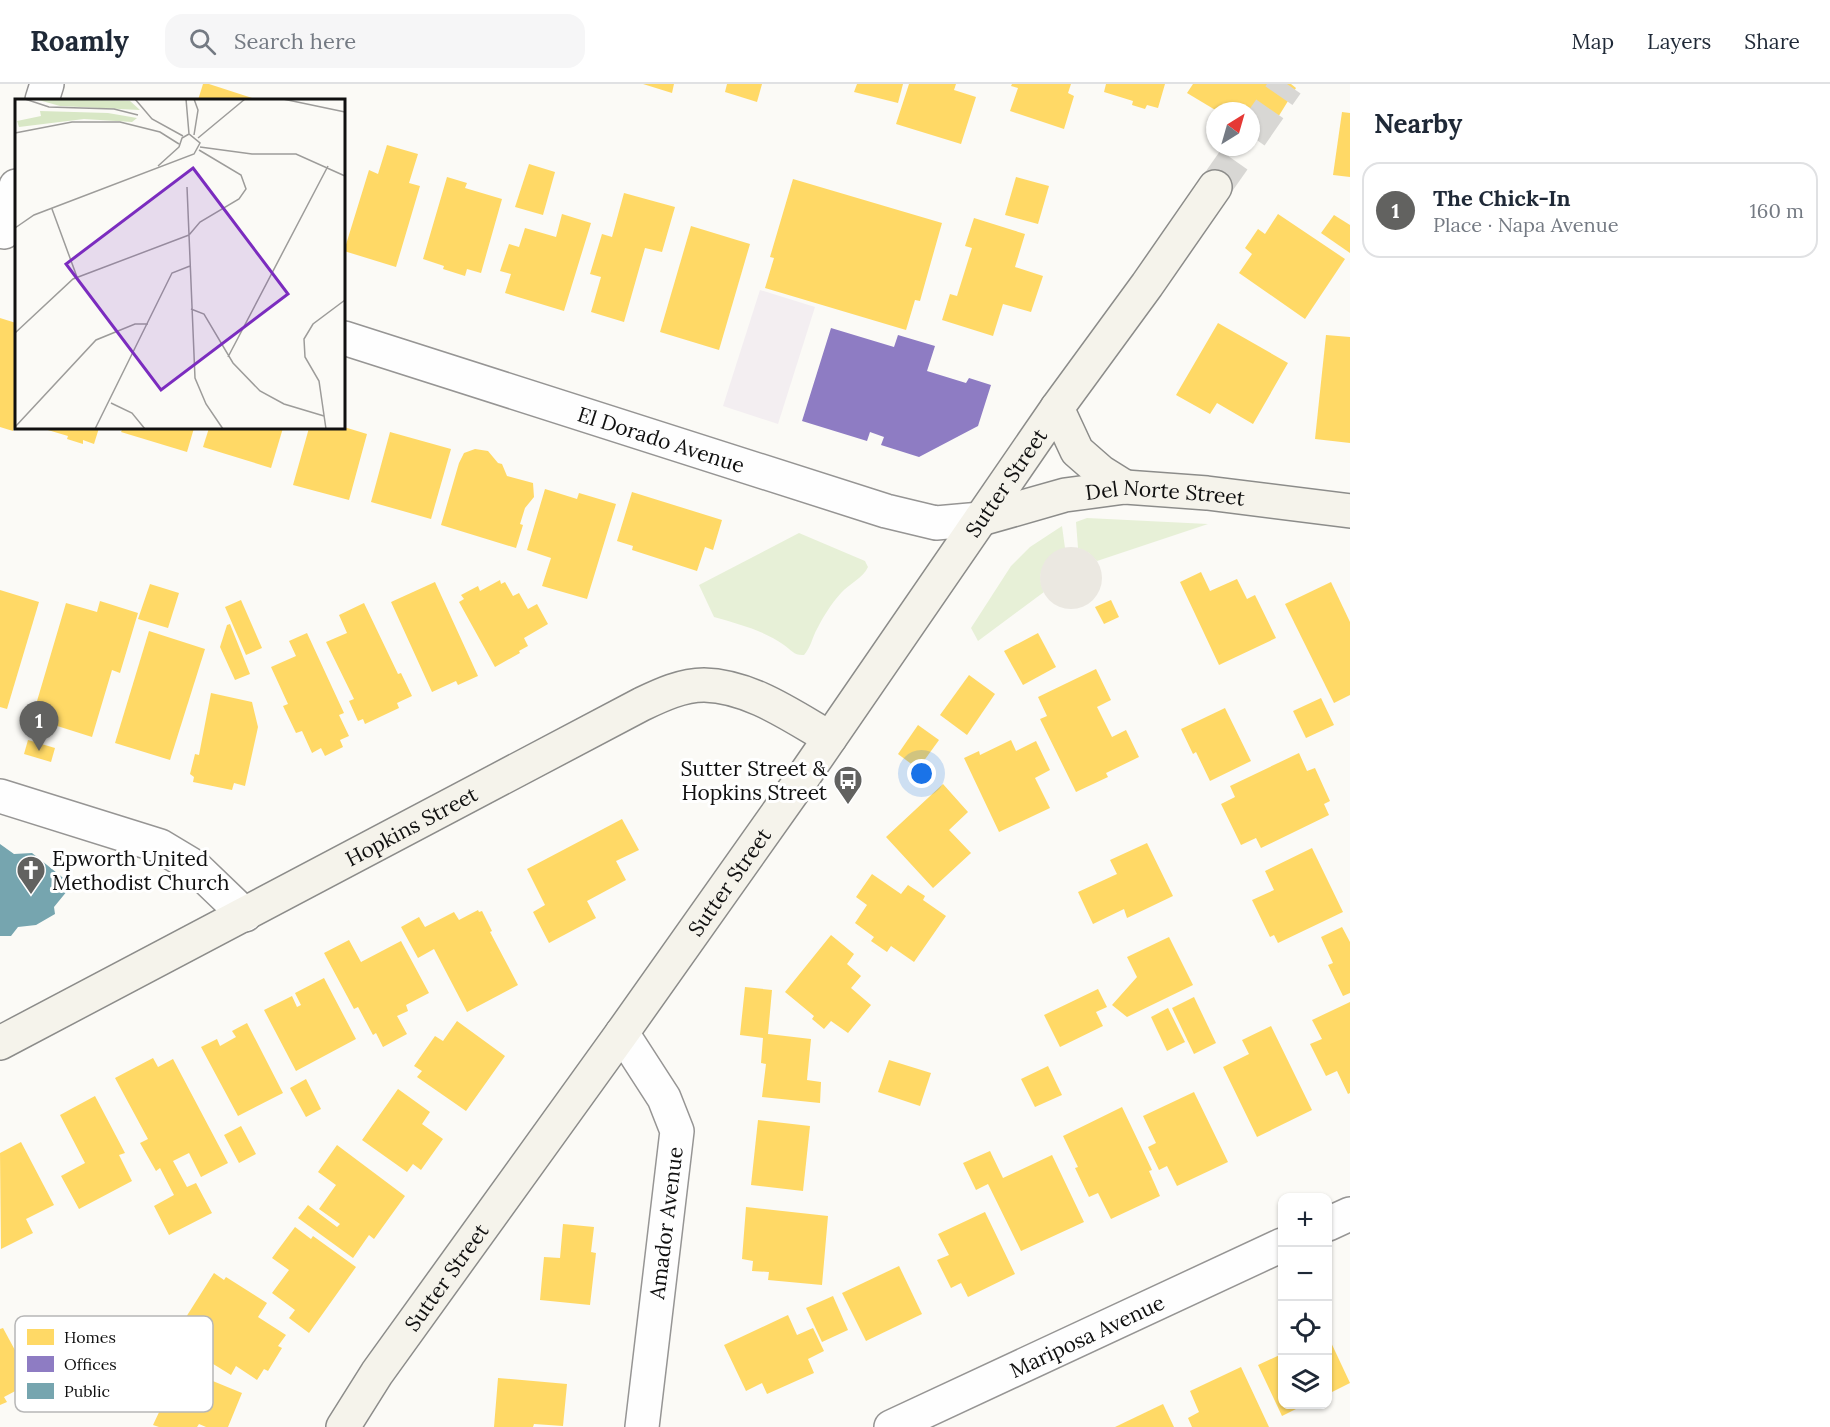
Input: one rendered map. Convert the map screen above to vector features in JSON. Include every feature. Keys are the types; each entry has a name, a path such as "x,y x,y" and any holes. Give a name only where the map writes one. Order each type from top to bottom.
{"main road":[{"name":"Sutter Street","path":"343,1427 377,1373 622,1033 830,738 1056,408 1147,285 1215,187"},
{"path":"1056,408 1077,451 1101,472 1125,487"},
{"name":"Del Norte Street","path":"981,519 1065,495 1125,487 1207,493 1350,511"},
{"name":"Hopkins Street","path":"0,1043 642,704 672,691 703,685 742,692 778,708 830,738"}],"street":[{"path":"42,99 47,84"},
{"path":"7,233 15,191"},
{"name":"El Dorado Avenue","path":"345,338 886,511 936,523 981,519"},
{"path":"0,796 160,846 195,867 245,915"},
{"name":"Amador Avenue","path":"622,1033 664,1098 677,1131 642,1427"},
{"path":"1332,1222 1350,1214"},
{"name":"Mariposa Avenue","path":"891,1427 1278,1247"}],"shaded area":[{"path":"760,290 815,307 778,424 723,406"},
{"path":"1071,547 1088,552 1093,556 1097,561 1102,578 1097,595 1093,600 1088,604 1071,609 1054,604 1049,600 1045,595 1040,578 1045,561 1049,556 1054,552"}],"green space":[{"path":"1087,518 1208,524 1097,561 1089,553 1078,548 1076,522"},
{"path":"1062,526 1065,548 1052,555 1044,565 1041,572 1041,585 1044,592 978,641 971,628 1011,566 1030,547"},
{"path":"799,533 865,561 868,567 831,606 819,624 804,655 796,654 759,631 714,617 699,585"}],"building: Homes":[{"path":"203,84 209,84 255,99 198,99"},
{"path":"643,84 674,84 672,93"},
{"path":"727,84 762,84 757,102 725,92"},
{"path":"857,84 903,84 898,103 854,92"},
{"path":"909,84 956,84 954,90 976,97 961,144 896,124"},
{"path":"1012,84 1071,84 1068,93 1074,96 1064,129 1010,111 1018,88 1011,86"},
{"path":"1106,84 1165,84 1158,108 1147,105 1145,109 1132,105 1133,101 1104,92"},
{"path":"1193,84 1291,84 1296,88 1264,140 1260,138 1260,102 1206,102 1206,104 1187,93"},
{"path":"1342,112 1350,113 1350,177 1333,175"},
{"path":"387,145 418,154 409,183 420,186 396,267 345,251 369,170 378,174"},
{"path":"529,164 555,172 543,215 515,207"},
{"path":"447,177 467,183 465,188 502,199 481,273 467,269 465,276 423,259"},
{"path":"1016,177 1049,186 1038,224 1005,215"},
{"path":"793,179 942,223 920,301 915,300 906,330 765,288 774,258 770,257"},
{"path":"624,193 675,207 662,252 645,248 624,322 591,312 601,277 590,274 602,234 612,237"},
{"path":"562,214 591,223 564,311 505,293 511,274 500,271 509,244 519,247 525,228 556,237"},
{"path":"1278,214 1345,259 1305,319 1239,273 1252,254 1245,248 1258,229 1265,234"},
{"path":"1334,215 1350,225 1350,253 1321,233"},
{"path":"974,218 1025,234 1015,267 1043,276 1031,312 1003,304 993,336 942,320 950,294 957,296 972,248 965,246"},
{"path":"691,226 750,244 719,350 660,332"},
{"path":"0,318 15,323 15,423 13,431 0,427"},
{"path":"1218,323 1288,363 1253,424 1217,403 1210,414 1176,395"},
{"path":"1326,335 1350,337 1350,443 1315,439"},
{"path":"345,427 367,434 349,500 293,485 309,429"},
{"path":"44,429 99,429 94,444 83,440 83,444 67,439 68,436"},
{"path":"122,429 194,429 187,452 121,432"},
{"path":"209,429 283,429 271,468 203,447"},
{"path":"390,432 451,449 431,519 371,502"},
{"path":"475,449 488,451 498,463 502,464 507,476 533,483 534,497 525,508 516,548 441,525 459,463 464,453"},
{"path":"545,489 577,499 579,493 616,504 587,599 542,586 551,558 527,550"},
{"path":"632,492 722,520 713,550 705,547 697,571 632,550 633,546 617,541"},
{"path":"1201,572 1210,591 1237,579 1247,599 1255,595 1276,638 1219,665 1180,582"},
{"path":"500,580 501,584 505,582 513,596 519,593 528,609 537,604 548,624 524,638 528,646 519,651 520,653 495,667 459,602 464,599 461,595 478,586 480,591"},
{"path":"435,582 478,676 458,685 456,681 432,692 391,602"},
{"path":"1331,582 1350,622 1350,695 1334,703 1285,604"},
{"path":"150,584 179,593 168,628 138,619"},
{"path":"0,590 39,602 7,709 0,707"},
{"path":"241,600 262,648 246,655 225,607"},
{"path":"1111,600 1119,617 1104,624 1095,607"},
{"path":"100,601 138,613 120,673 112,670 92,737 32,718 66,603 97,612"},
{"path":"364,603 398,674 401,673 412,696 397,703 399,708 365,724 363,719 358,721 349,701 354,699 326,642 347,633 339,615"},
{"path":"230,624 250,674 235,680 220,647 227,625"},
{"path":"149,631 205,649 170,760 115,743"},
{"path":"307,633 344,713 339,715 349,736 340,740 343,747 325,756 321,748 312,753 302,731 296,733 283,706 288,704 271,667 296,656 289,641"},
{"path":"1038,633 1056,667 1023,685 1004,651"},
{"path":"1096,669 1111,700 1097,707 1112,737 1126,730 1139,757 1106,773 1108,777 1076,792 1040,719 1047,716 1038,697"},
{"path":"969,675 995,694 967,735 940,715"},
{"path":"211,693 252,702 258,727 245,786 234,783 232,790 193,782 194,777 190,774 195,754 199,755"},
{"path":"1321,698 1334,725 1306,738 1293,711"},
{"path":"1225,708 1251,761 1210,781 1196,752 1193,754 1181,729"},
{"path":"918,725 939,740 918,769 898,754"},
{"path":"28,740 55,748 51,762 24,754"},
{"path":"1011,740 1016,751 1036,741 1050,770 1035,778 1050,808 999,832 964,758 979,751 980,755"},
{"path":"1299,753 1307,771 1315,768 1330,801 1324,804 1329,815 1261,848 1256,838 1241,845 1221,804 1235,797 1230,786"},
{"path":"943,784 968,812 949,830 971,853 933,888 886,837"},
{"path":"622,819 639,850 616,861 626,880 587,901 596,918 549,943 533,912 545,905 527,869"},
{"path":"1147,843 1173,896 1127,918 1124,909 1093,924 1078,892 1117,874 1110,860"},
{"path":"1312,848 1343,912 1278,943 1274,935 1270,937 1252,900 1274,890 1265,871"},
{"path":"872,874 901,894 908,885 925,896 923,900 946,916 914,962 891,946 887,952 871,941 874,937 855,923 867,905 856,897"},
{"path":"478,910 482,911 492,931 490,932 518,985 467,1012 434,949 418,958 401,927 419,917 425,927 454,912 459,920"},
{"path":"1342,927 1350,942 1350,993 1343,996 1328,965 1333,963 1321,937"},
{"path":"831,935 854,954 847,964 861,976 851,988 871,1005 848,1033 831,1021 824,1029 812,1019 814,1016 785,992"},
{"path":"1169,937 1193,985 1127,1017 1112,1005 1137,977 1127,957"},
{"path":"349,940 361,962 401,941 429,993 406,1005 408,1011 397,1016 407,1034 383,1047 376,1033 373,1035 358,1007 354,1009 324,953"},
{"path":"324,978 356,1039 296,1071 264,1010 292,996 297,1007 301,1005 295,993"},
{"path":"745,987 772,990 768,1034 811,1039 807,1080 821,1082 820,1103 762,1097 766,1064 761,1063 763,1038 740,1035"},
{"path":"1098,989 1107,1007 1096,1012 1103,1026 1060,1047 1044,1015"},
{"path":"1194,997 1216,1043 1194,1054 1172,1008"},
{"path":"1350,1002 1350,1093 1348,1094 1337,1071 1326,1076 1310,1044 1322,1039 1312,1020"},
{"path":"1168,1008 1185,1042 1167,1051 1151,1017"},
{"path":"457,1021 505,1056 466,1111 417,1077 422,1071 414,1066 435,1036 443,1041"},
{"path":"247,1023 283,1093 238,1116 201,1047 217,1039 220,1046 236,1037 232,1031"},
{"path":"1271,1026 1312,1110 1257,1137 1223,1067 1249,1054 1242,1040"},
{"path":"153,1058 158,1067 173,1059 228,1163 201,1177 189,1153 173,1161 187,1187 196,1183 212,1213 169,1235 154,1206 174,1195 160,1168 156,1171 140,1143 148,1139 115,1078"},
{"path":"889,1060 931,1073 920,1106 878,1092"},
{"path":"1048,1066 1062,1095 1035,1107 1021,1079"},
{"path":"306,1079 321,1109 306,1117 290,1088"},
{"path":"398,1089 430,1112 422,1124 443,1139 421,1170 413,1164 407,1172 362,1140"},
{"path":"1194,1092 1228,1162 1177,1186 1167,1166 1159,1170 1148,1147 1156,1143 1143,1116"},
{"path":"95,1096 125,1153 119,1155 132,1181 79,1209 61,1176 85,1163 60,1115"},
{"path":"1122,1107 1152,1170 1149,1171 1160,1196 1111,1219 1098,1193 1089,1197 1063,1136"},
{"path":"758,1120 810,1126 803,1191 751,1185"},
{"path":"241,1126 256,1154 239,1163 224,1135"},
{"path":"21,1142 54,1205 26,1219 33,1233 1,1249 0,1153"},
{"path":"337,1145 405,1196 374,1239 369,1235 353,1258 298,1218 308,1205 337,1227 340,1224 319,1209 336,1185 318,1172"},
{"path":"990,1151 1003,1178 1052,1155 1084,1222 1021,1251 988,1184 976,1190 963,1163"},
{"path":"746,1207 828,1216 822,1285 768,1280 769,1272 752,1271 753,1261 742,1259"},
{"path":"985,1212 1015,1274 968,1297 961,1283 951,1288 937,1260 949,1255 938,1234"},
{"path":"563,1224 594,1227 591,1252 596,1253 590,1305 540,1300 544,1257 560,1258"},
{"path":"295,1227 311,1239 313,1236 356,1267 309,1333 289,1318 295,1310 272,1293 289,1270 272,1258"},
{"path":"899,1266 922,1314 866,1341 842,1293"},
{"path":"214,1273 224,1280 226,1277 267,1303 258,1317 286,1335 278,1346 282,1348 268,1371 264,1369 257,1380 236,1366 231,1375 213,1364 213,1316 187,1316"},
{"path":"833,1296 848,1330 822,1342 806,1308"},
{"path":"788,1315 797,1335 813,1328 824,1351 808,1359 814,1373 767,1394 762,1383 746,1391 724,1345"},
{"path":"3,1328 15,1350 15,1391 4,1397 7,1402 0,1405 0,1329"},
{"path":"1332,1345 1350,1383 1332,1392"},
{"path":"1278,1356 1278,1408 1258,1365"},
{"path":"1241,1367 1269,1427 1192,1427 1188,1418 1199,1412 1190,1391"},
{"path":"498,1378 567,1384 563,1426 534,1424 533,1427 494,1427"},
{"path":"213,1381 242,1393 228,1427 206,1427 199,1424 197,1427 153,1425 159,1412 213,1412"},
{"path":"1163,1404 1174,1427 1115,1427"},
{"path":"1279,1409 1296,1409 1282,1416"}],"building: Offices":[{"path":"831,328 894,347 898,335 935,346 927,371 966,383 969,378 991,385 978,426 919,457 881,445 884,437 870,432 867,441 802,421"}],"building: Public":[{"name":"Epworth United Methodist Church","path":"0,844 14,854 32,853 72,885 54,907 55,914 36,925 18,927 11,936 0,936"}],"tunnel":[{"path":"1260,123 1287,84"},
{"path":"1215,187 1237,156"}],"place":[{"name":"The Chick-In","path":"39,751"},
{"name":"Sutter Street & Hopkins Street","path":"848,806"},
{"name":"Epworth United Methodist Church","path":"31,896"}]}
